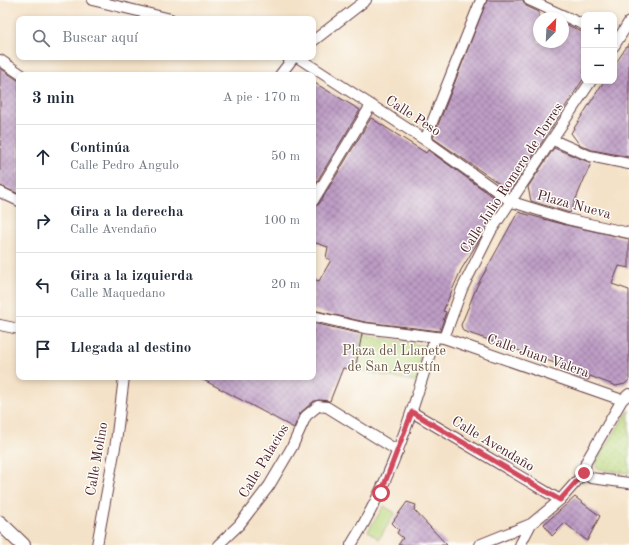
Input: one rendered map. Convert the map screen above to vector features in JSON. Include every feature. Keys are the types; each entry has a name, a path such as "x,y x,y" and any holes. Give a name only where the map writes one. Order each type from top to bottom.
{"street":[{"path":"92,0 159,16"},
{"path":"316,39 365,0"},
{"path":"425,140 481,0"},
{"path":"529,0 581,23"},
{"path":"617,38 629,22"},
{"path":"617,41 629,42"},
{"path":"0,60 18,72"},
{"path":"282,72 292,60"},
{"name":"Calle Peso","path":"302,60 425,140 512,202"},
{"name":"Calle Julio Romero de Torres","path":"351,545 381,493 398,451 420,387 471,268 491,232 589,84"},
{"path":"316,196 371,105"},
{"path":"553,140 590,156 629,164"},
{"path":"0,192 16,200"},
{"name":"Plaza Nueva","path":"512,202 567,219 629,233"},
{"path":"316,317 364,328 440,338"},
{"path":"0,325 16,328"},
{"name":"Calle Juan Valera","path":"440,338 626,397"},
{"name":"Calle Molino","path":"97,545 116,442 124,380"},
{"path":"478,545 531,524 560,500 584,473 586,462 626,397"},
{"name":"Calle Palacios","path":"218,545 239,525 268,486 292,447 306,416 318,406 327,407 398,451"},
{"name":"Calle Avendaño","path":"412,412 560,500"},
{"path":"584,473 591,478 629,483"},
{"path":"0,523 22,545"},
{"path":"521,543 531,524"},
{"path":"511,532 520,536 521,543"}],"green space":[{"name":"Plaza del Llanete de San Agustín","path":"362,334 426,346 418,382 355,370"},
{"path":"629,410 629,473 598,469 596,462"},
{"path":"384,506 395,513 379,539 368,531"}],"building":[{"path":"487,0 523,0 526,6 539,12 533,12 533,48 569,48 569,26 581,32 581,83 510,191 433,138"},
{"path":"629,43 629,157 592,150 579,144 571,133 602,84 617,84 617,61"},
{"path":"0,68 16,79 16,193 0,186"},
{"path":"316,84 360,110 316,183"},
{"path":"371,118 426,153 428,150 499,201 499,207 461,270 443,311 446,312 440,331 365,322 316,311 316,280 319,281 331,260 326,258 328,247 316,243 316,206 319,204"},
{"path":"554,148 591,163 570,213 531,201 528,187"},
{"path":"518,212 566,225 629,239 629,268 619,266 612,284 629,290 629,380 625,384 616,386 590,376 588,380 564,371 566,367 463,331 461,325 477,286"},
{"path":"316,324 362,334 355,370 343,368 330,401 314,401 300,413 294,428 204,380 316,380"},
{"path":"575,497 600,516 587,541 565,523 552,536 544,524"},
{"path":"407,502 416,505 414,510 447,545 398,545 403,538 397,533 399,530 392,523"}],"route":[{"path":"381,493 412,412 560,500 572,489 584,473"}]}
